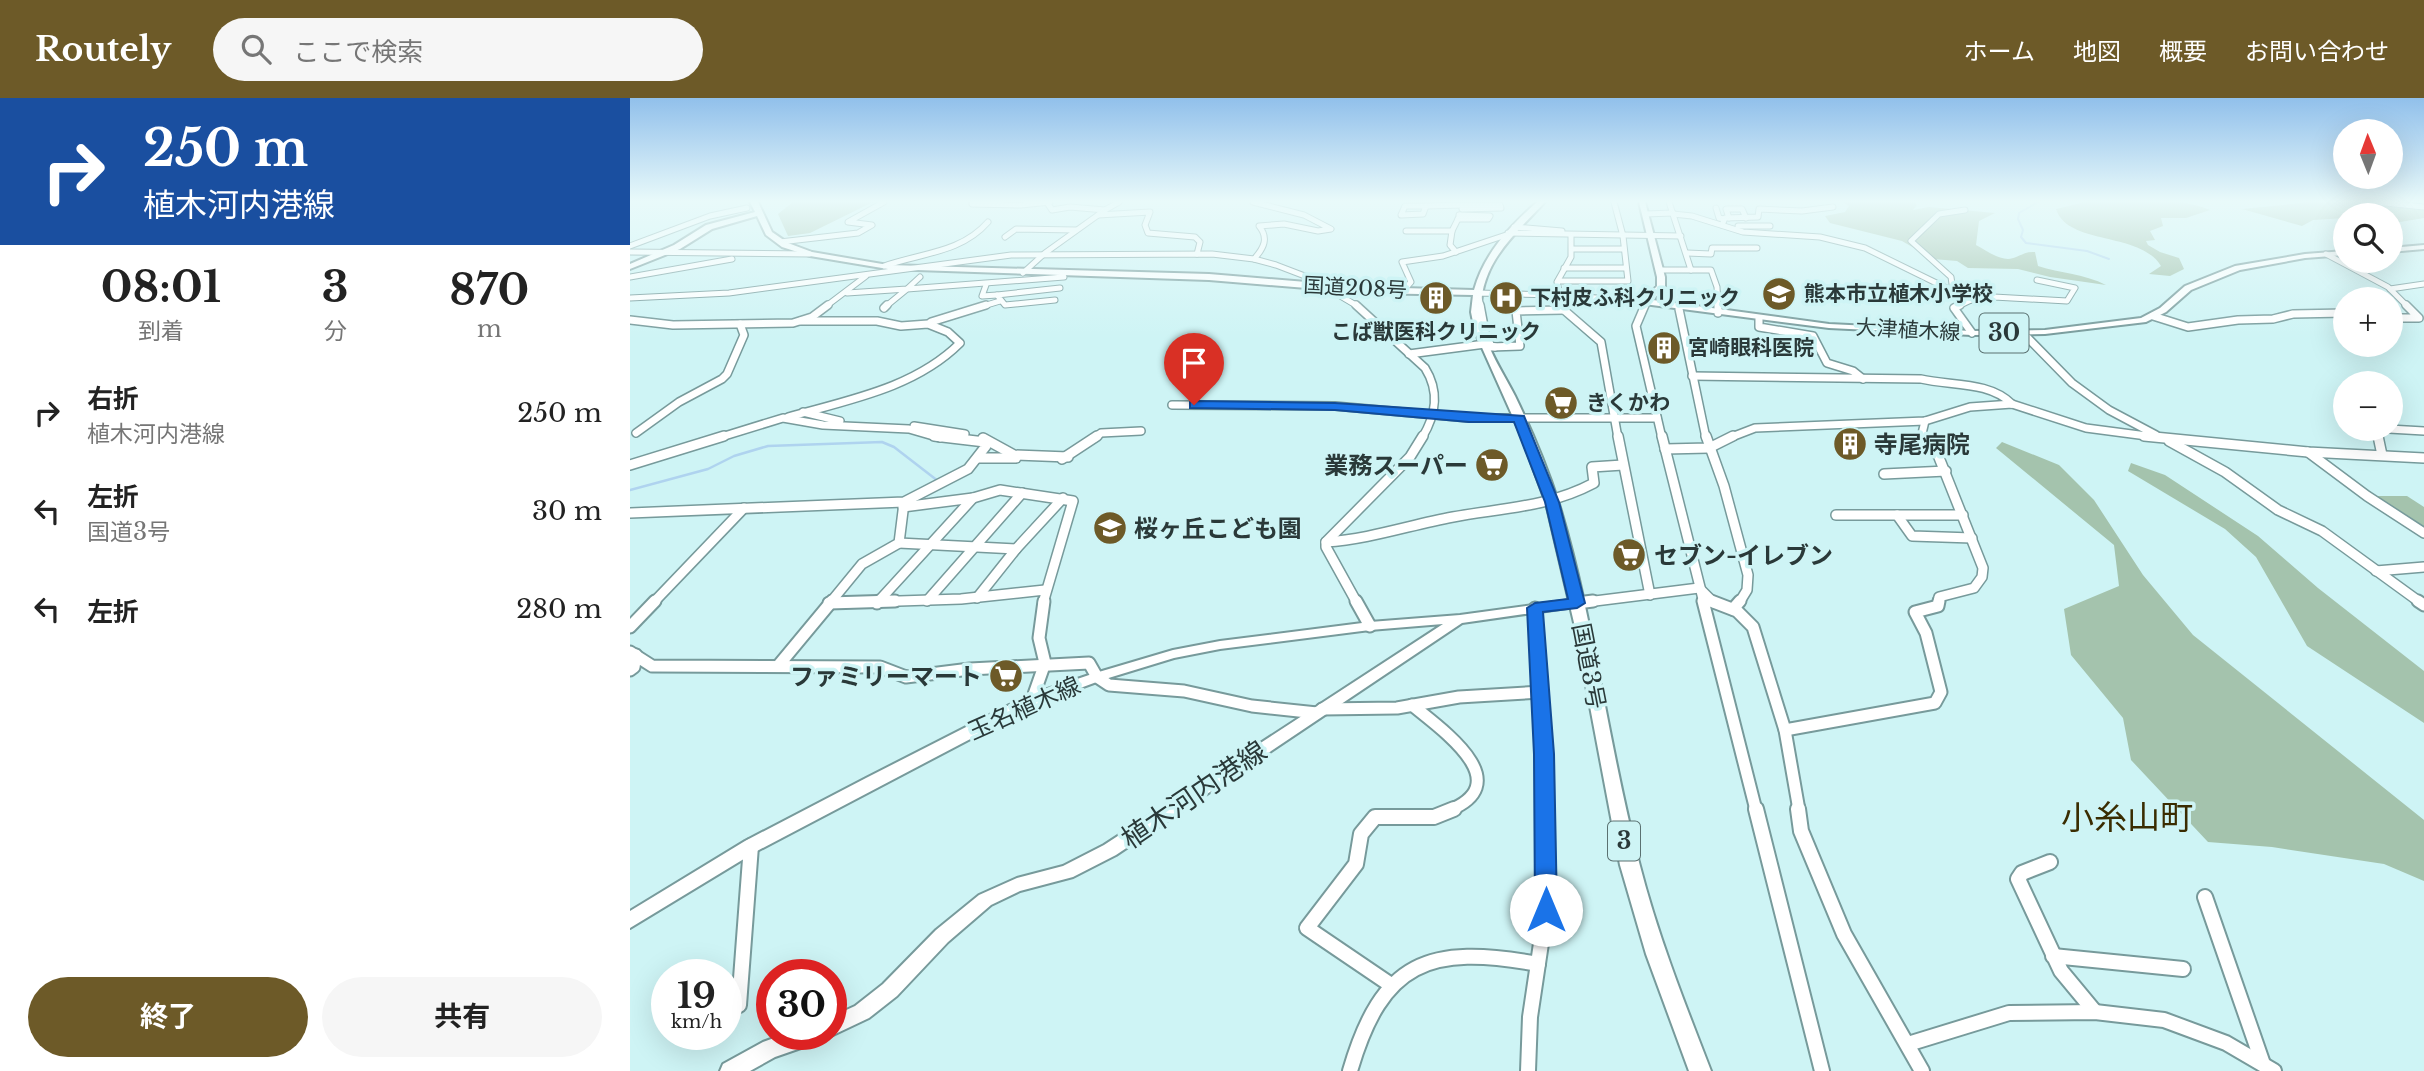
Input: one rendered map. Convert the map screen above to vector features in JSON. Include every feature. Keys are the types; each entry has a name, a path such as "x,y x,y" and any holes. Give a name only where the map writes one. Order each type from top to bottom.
{"highway":[{"path":"630,267 674,247"},
{"name":"国道208号","path":"794,247 810,254 912,270 1209,277 1327,288 1478,293"},
{"name":"国道3号","path":"1497,247 1478,293 1476,314 1552,502 1577,603 1623,838 1658,964 1700,1071"},
{"path":"1453,293 1469,300 1476,314"}],"main road":[{"path":"1647,303 1661,286 1654,247"},
{"name":"大津植木線","path":"1647,303 1829,326 2023,333 2111,325 2153,316 2188,288 2216,276 2258,264 2333,254"},
{"name":"植木河内港線","path":"847,1019 862,1012 890,990 942,936 985,900 1017,885 1067,872 1111,850 1460,619 1577,603"},
{"name":"玉名植木線","path":"630,920 751,846 1032,700 1173,654 1220,645 1370,626 1460,619"},
{"path":"730,1071 768,1050"}],"street":[{"path":"884,266 903,258 949,247"},
{"path":"1023,273 1052,247"},
{"path":"1137,253 1140,247"},
{"path":"1197,254 1199,247"},
{"path":"1254,259 1262,247"},
{"path":"1452,247 1456,252"},
{"path":"1403,291 1411,282 1402,262 1468,247"},
{"path":"1685,247 1691,270"},
{"path":"1863,247 1971,300"},
{"path":"1916,247 1951,277 1953,291"},
{"path":"1687,253 1711,254 1710,248 1757,248"},
{"path":"1558,281 1628,281 1623,249 1573,249 1558,281 1559,295 1564,310 1601,342 1650,596"},
{"path":"630,252 810,254"},
{"path":"630,277 688,264 767,254"},
{"path":"630,298 720,294 900,272 976,258 1043,254 1197,254 1254,259 1310,278 1359,307 1425,368 1432,379 1436,399 1433,415 1410,457 1326,542 1326,547 1370,626"},
{"path":"2326,254 2386,287"},
{"path":"1564,268 1626,268"},
{"path":"1660,270 1711,270 1717,287 1718,313"},
{"path":"877,292 900,272"},
{"path":"847,293 986,285 1066,275"},
{"path":"986,285 982,296 999,298 1005,305 1054,303 1066,275"},
{"path":"801,321 812,317 867,276"},
{"path":"884,308 920,277"},
{"path":"1972,333 1954,308 1971,300 1994,297 2068,300 2074,287 2036,279 2047,299"},
{"path":"1603,300 1604,281"},
{"path":"2403,287 2424,285"},
{"path":"630,320 673,325 877,321 885,325 904,327 930,322 999,298 1060,288"},
{"path":"1489,346 1478,293 1559,295 1647,303 1636,326 1699,588 1822,1071"},
{"path":"2403,302 2419,318 2403,318"},
{"path":"1679,309 1709,448 1724,486 1750,587 1748,594 1733,609"},
{"path":"1409,354 1489,346 1520,346 1516,311 1564,310"},
{"path":"2153,316 2188,327 2294,314 2333,313"},
{"path":"1759,319 1759,327 1813,336 1827,363 1853,371 1863,379"},
{"path":"631,465 701,445 736,431 899,385 927,367 942,362 960,343 944,328 930,322"},
{"path":"636,433 679,402 727,374 744,335 740,324"},
{"path":"2023,333 2073,383 2093,398 2225,472 2278,510 2322,531 2424,605"},
{"path":"1692,376 1917,378 1948,385 1971,384 1996,392 2012,404 2099,430 2308,452 2424,458"},
{"path":"1665,449 1709,448 1737,433 1755,428 1925,421 1970,407 2012,404"},
{"path":"1172,405 1335,407 1433,415 1519,418 1657,418"},
{"path":"803,412 839,421 960,433 988,439 995,449 1016,455 1068,457"},
{"path":"788,418 823,425 909,429 940,438 985,442 986,446 968,469 904,505"},
{"path":"1785,730 1936,703 1939,700 1941,692 1926,633 1916,612 1938,606 1938,597 1965,594 1978,584 1983,568 1938,455 1920,441 1925,421"},
{"path":"2403,430 2424,431"},
{"path":"978,458 1068,457 1101,433 1141,431"},
{"path":"2379,441 2382,455"},
{"path":"2308,452 2367,496 2424,533"},
{"path":"631,465 642,455"},
{"path":"1326,542 1363,539 1457,516 1552,502 1594,483 1591,467 1623,465"},
{"path":"1884,474 1945,471"},
{"path":"630,513 904,505 973,498 990,491 1073,501 1045,590 1039,638 1045,663 1032,700"},
{"path":"927,601 1022,493"},
{"path":"877,603 927,545 973,498"},
{"path":"977,598 1016,549 1063,498"},
{"path":"899,543 904,505"},
{"path":"630,626 744,508"},
{"path":"1836,515 1964,515"},
{"path":"1897,515 1912,536 1972,538"},
{"path":"778,666 863,561 899,543 1016,549"},
{"path":"2376,571 2424,567"},
{"path":"1699,588 1712,602 1733,609 1748,619 1754,627 1785,730 1796,778 1801,831 1816,871 1844,933 1922,1071"},
{"path":"1577,603 1699,588"},
{"path":"830,603 977,598 1045,590"},
{"path":"1528,1071 1530,1017 1546,910 1547,833 1535,608"},
{"path":"633,653 652,666 880,667 906,677 1045,663 1089,663 1097,677 1109,685 1184,691 1252,706 1320,711 1369,709 1459,697 1541,692"},
{"path":"630,670 634,667 633,653"},
{"path":"1391,985 1307,928 1356,864 1361,834 1375,817 1434,817 1463,804 1476,790 1479,779 1471,761 1450,736 1412,705"},
{"path":"742,965 751,846"},
{"path":"2050,862 2022,873 2018,879 2061,971 2095,1012"},
{"path":"2205,897 2269,1068"},
{"path":"1350,1071 1363,1025 1381,994 1408,971 1429,960 1454,956 1479,956 1538,964"},
{"path":"2053,956 2183,969"},
{"path":"1908,1044 2009,1013 2095,1012 2164,1020 2226,1043 2269,1068"}],"green space":[{"path":"1913,247 1980,247 2004,259 2035,252 2038,266 2090,278 2106,285 2050,277 2018,269 1968,268 1957,261 1933,259"},
{"path":"2152,247 2179,258 2184,269 2170,276 2149,274 2161,266 2151,255 2137,248"},
{"path":"2002,442 2059,465 2094,500 2143,575 2193,635 2424,820 2424,881 2384,864 2272,847 2208,842 2131,760 2123,718 2071,655 2064,609 2119,586 2114,545 1996,448"},
{"path":"2131,463 2165,475 2258,536 2318,588 2424,671 2424,723 2307,646 2256,557 2225,529 2128,471"},
{"path":"2367,496 2407,496 2424,507 2424,526 2414,527"}],"waterway":[{"path":"2060,247 2087,251 2109,259"},
{"path":"630,490 708,469 734,456 768,446 882,442 894,447 938,481"}],"place":[{"name":"熊本市立植木小学校","path":"1779,294"},
{"name":"こば獣医科クリニック","path":"1436,298"},
{"name":"下村皮ふ科クリニック","path":"1506,298"},
{"name":"宮崎眼科医院","path":"1664,348"},
{"name":"きくかわ","path":"1561,403"},
{"name":"寺尾病院","path":"1850,444"},
{"name":"業務スーパー","path":"1492,465"},
{"name":"桜ヶ丘こども園","path":"1110,528"},
{"name":"セブン-イレブン","path":"1629,555"},
{"name":"ファミリーマート","path":"1006,676"}],"district":[{"name":"小糸山町","path":"2127,817"}],"route":[{"path":"1194,405 1306,405 1469,418 1519,418 1552,502 1577,603 1535,608 1547,833 1546,910"}]}
